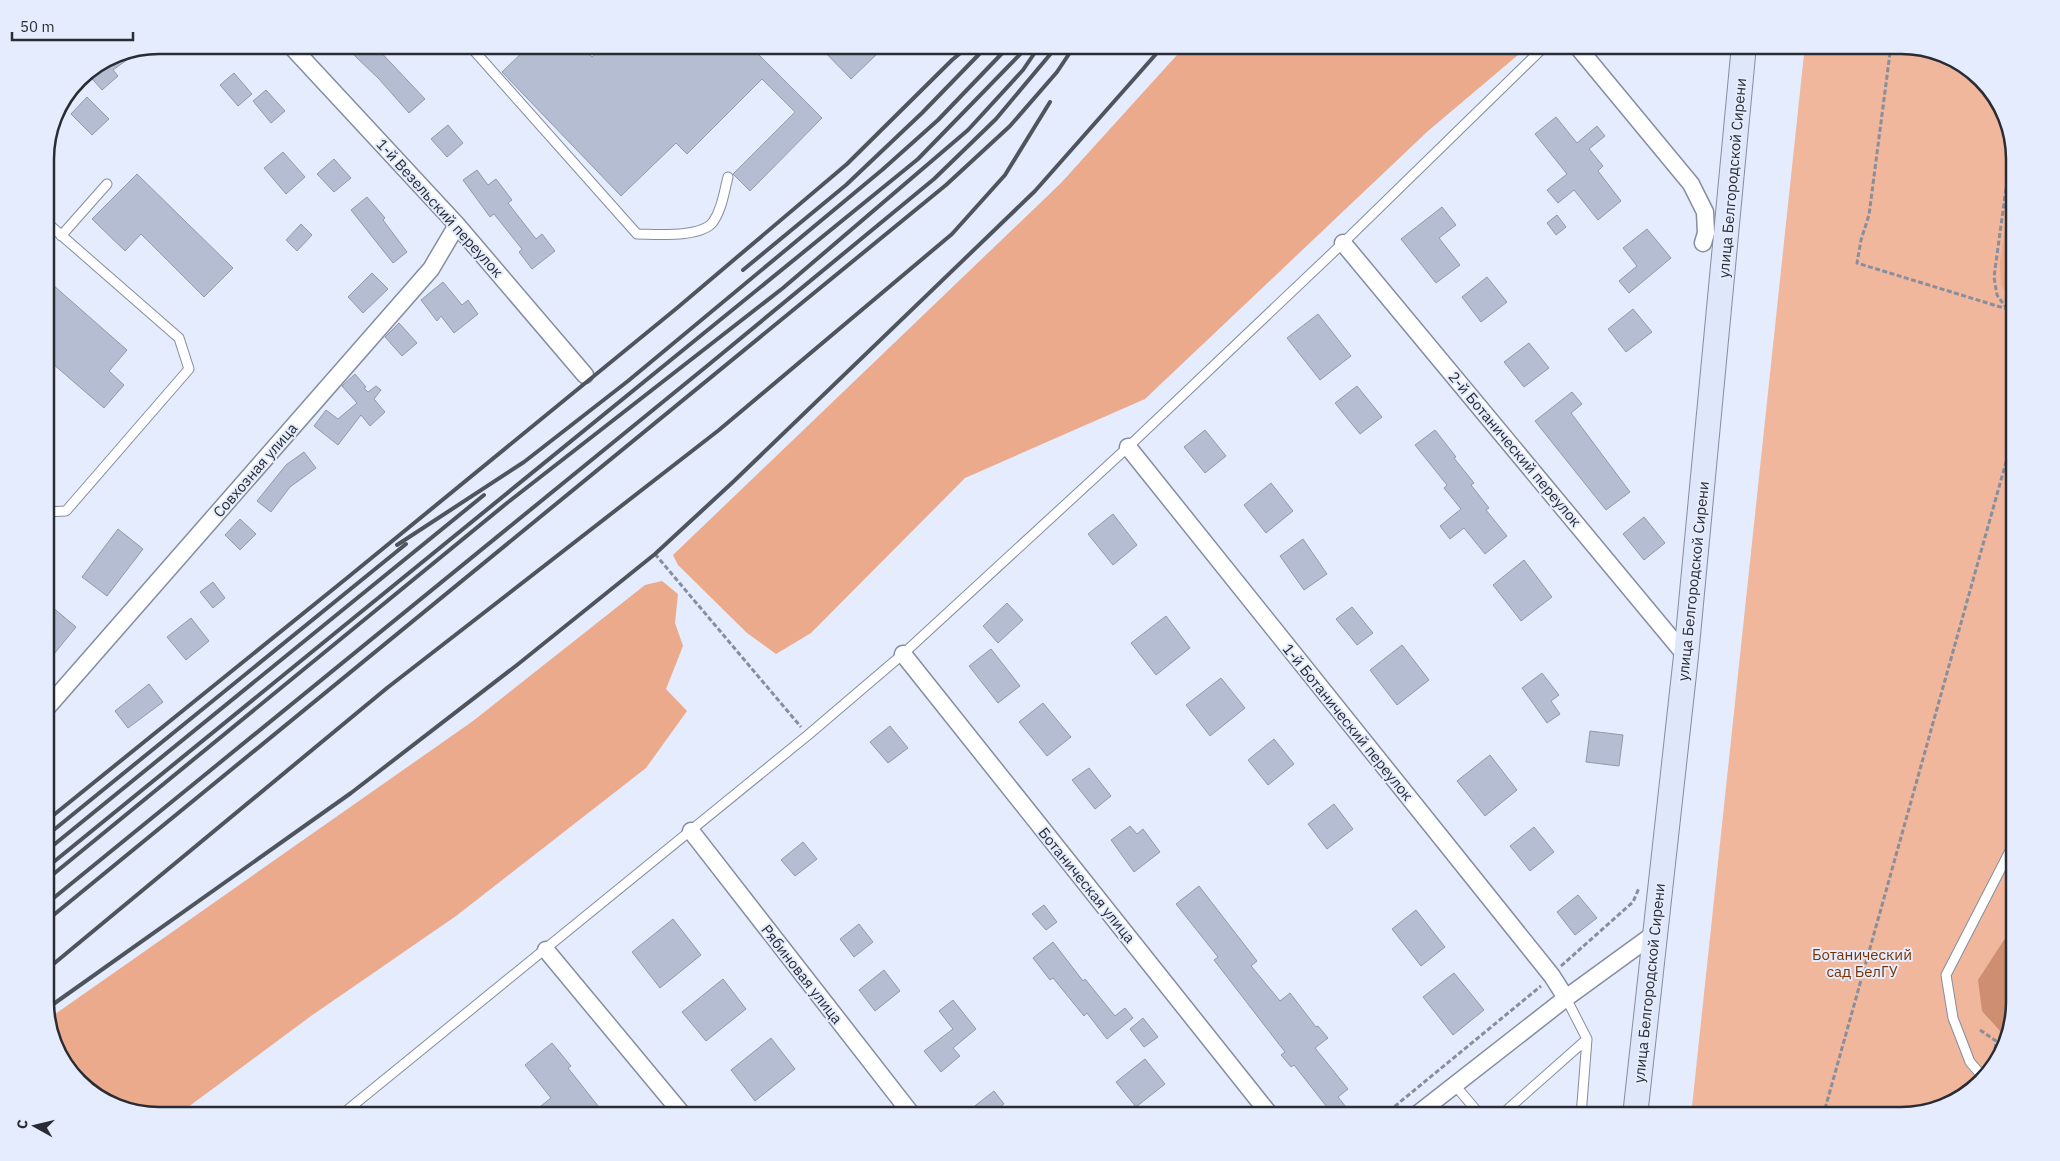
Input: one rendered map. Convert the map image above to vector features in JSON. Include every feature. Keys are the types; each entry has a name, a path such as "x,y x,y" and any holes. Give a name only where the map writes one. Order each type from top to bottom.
{"main road":[{"name":"улица Белгородской Сирени","path":"1636,1107 1686,656 1743,54"}],"street":[{"name":"1-й Везельский переулок","path":"298,54 457,225 585,375"},
{"path":"1583,54 1691,184 1705,212 1706,233 1703,243"},
{"name":"Совхозная улица","path":"54,700 431,269 457,225"},
{"name":"2-й Ботанический переулок","path":"1343,243 1686,656"},
{"name":"1-й Ботанический переулок","path":"1128,447 1552,976 1566,998"},
{"name":"Ботаническая улица","path":"903,654 1264,1107"},
{"name":"Рябиновая улица","path":"691,831 906,1107"},
{"path":"1426,1107 1566,998 1654,934"},
{"path":"546,950 677,1107"}],"lane":[{"path":"477,54 637,234 689,234 712,224 719,210 728,177"},
{"path":"351,1107 808,735 903,654 1128,447 1343,243 1537,54"},
{"path":"61,236 107,184"},
{"path":"54,229 178,338 189,369 66,511 54,512"},
{"path":"1979,1072 1970,1062 1953,1018 1946,975 2006,858"},
{"path":"1566,998 1587,1038 1582,1107"},
{"path":"1510,1107 1587,1038"},
{"path":"1454,1084 1473,1107"}],"path":[{"path":"1890,54 1869,215 1861,240 1857,264 2006,309"},
{"path":"2006,188 1994,277 1997,295 2006,308"},
{"path":"1826,1107 2006,462"},
{"path":"654,554 808,735"},
{"path":"1394,1107 1552,976 1565,961 1633,902 1640,884"},
{"path":"1980,1030 1996,1041 1995,1049"}],"green space":[{"name":"Ботанический сад БелГУ","path":"1804,54 1901,54 1928,57 1954,68 1980,90 2001,125 2006,152 2006,1002 2003,1029 1992,1055 1975,1076 1954,1093 1928,1104 1901,1107 1692,1107"}],"shaded area":[{"path":"1178,54 1519,54 1428,131 1145,399 965,478 811,633 776,654 747,633 678,565 673,555 1061,183"},
{"path":"2006,221 2006,292 2001,285 2000,262"},
{"path":"662,581 678,594 675,623 683,646 666,689 687,711 646,768 456,916 311,1016 188,1107 159,1107 132,1104 106,1093 76,1066 62,1042 57,1029 55,1014 473,721 645,585"},
{"path":"2006,937 2006,1002 2002,1032 1982,1011 1978,980"}],"building":[{"path":"382,54 425,99 409,113 379,79 354,55"},
{"path":"521,54 589,54 592,57 595,54 758,54 822,118 750,191 733,174 795,112 762,79 687,154 676,143 621,196 502,72"},
{"path":"827,54 877,54 851,79"},
{"path":"129,58 113,70 118,76 102,90 92,79 106,68"},
{"path":"234,73 252,94 238,106 220,85"},
{"path":"266,90 285,111 271,123 253,101"},
{"path":"87,97 109,119 92,135 71,114"},
{"path":"1556,117 1577,143 1597,126 1605,136 1589,149 1603,166 1598,171 1621,201 1598,220 1574,190 1558,203 1547,190 1567,174 1535,134"},
{"path":"448,125 463,143 447,157 431,139"},
{"path":"283,152 305,177 286,194 264,168"},
{"path":"334,159 351,178 334,192 317,174"},
{"path":"477,170 488,185 496,179 512,200 508,203 536,239 542,234 555,251 532,269 519,252 522,249 494,214 490,217 463,180"},
{"path":"137,174 233,268 204,297 141,234 125,251 92,219"},
{"path":"367,197 385,218 383,220 407,252 393,263 351,210"},
{"path":"1442,207 1456,225 1439,238 1460,265 1436,283 1401,239"},
{"path":"1557,215 1566,227 1556,235 1547,223"},
{"path":"301,224 312,235 297,251 286,240"},
{"path":"1647,229 1671,258 1629,293 1619,281 1637,266 1623,248"},
{"path":"372,273 388,289 363,313 348,297"},
{"path":"1487,277 1507,302 1481,322 1462,297"},
{"path":"443,282 462,305 468,300 478,314 454,333 441,316 437,321 421,300"},
{"path":"54,286 127,350 109,371 124,385 104,408 54,365"},
{"path":"1633,309 1652,332 1626,352 1608,329"},
{"path":"1318,314 1351,356 1320,380 1287,338"},
{"path":"399,323 417,343 402,356 385,337"},
{"path":"1529,343 1549,368 1524,387 1504,362"},
{"path":"355,374 368,392 376,386 381,390 374,399 385,412 370,426 361,415 338,445 314,426 326,410 338,419 357,403 342,386"},
{"path":"1357,386 1382,417 1360,434 1335,403"},
{"path":"1572,392 1582,404 1571,413 1630,492 1606,510 1535,421"},
{"path":"1205,430 1226,456 1205,473 1184,447"},
{"path":"1435,430 1474,483 1471,485 1489,508 1486,510 1507,536 1485,554 1464,528 1450,539 1440,526 1461,509 1444,488 1447,485 1415,445"},
{"path":"304,452 316,468 290,487 271,512 257,501 286,465"},
{"path":"1271,483 1293,511 1266,533 1244,505"},
{"path":"1113,514 1137,545 1113,565 1088,534"},
{"path":"1644,517 1665,543 1644,560 1623,534"},
{"path":"240,519 256,534 240,550 225,535"},
{"path":"118,529 143,549 107,596 82,577"},
{"path":"1303,539 1327,574 1304,590 1280,556"},
{"path":"1524,560 1552,597 1521,621 1493,585"},
{"path":"213,582 225,598 213,608 200,592"},
{"path":"1007,603 1023,620 998,643 983,626"},
{"path":"1352,607 1373,633 1357,645 1336,619"},
{"path":"54,609 76,627 54,654"},
{"path":"1166,616 1190,648 1156,675 1131,643"},
{"path":"191,618 209,641 186,660 167,637"},
{"path":"1402,645 1429,680 1397,705 1370,670"},
{"path":"991,649 1020,686 998,703 969,666"},
{"path":"1542,673 1559,695 1551,701 1560,714 1547,723 1522,688"},
{"path":"1221,678 1245,708 1210,736 1186,705"},
{"path":"149,684 163,702 128,728 115,711"},
{"path":"1043,703 1071,737 1047,756 1019,722"},
{"path":"890,726 908,748 888,763 870,742"},
{"path":"1590,731 1623,735 1619,766 1586,762"},
{"path":"1274,739 1294,764 1268,785 1248,760"},
{"path":"1490,755 1517,790 1485,816 1457,781"},
{"path":"1089,768 1111,796 1095,809 1072,780"},
{"path":"1334,804 1353,829 1327,849 1308,824"},
{"path":"1130,826 1137,834 1143,829 1160,852 1134,872 1111,840"},
{"path":"1534,827 1554,852 1530,871 1510,846"},
{"path":"803,842 817,859 795,876 781,860"},
{"path":"1199,886 1257,961 1251,966 1280,1001 1290,993 1316,1027 1318,1026 1328,1038 1315,1048 1348,1089 1338,1097 1346,1107 1327,1107 1294,1065 1291,1067 1281,1055 1285,1052 1214,960 1218,957 1176,904"},
{"path":"1578,895 1597,918 1575,935 1557,912"},
{"path":"1044,905 1057,922 1046,930 1032,914"},
{"path":"1416,910 1445,947 1421,966 1392,929"},
{"path":"673,919 701,955 660,988 632,952"},
{"path":"859,924 873,942 854,957 840,939"},
{"path":"1053,942 1083,981 1085,979 1115,1016 1125,1008 1133,1018 1107,1039 1087,1013 1084,1016 1053,978 1050,980 1033,958"},
{"path":"884,970 900,991 875,1011 859,990"},
{"path":"1454,973 1484,1010 1453,1035 1423,997"},
{"path":"723,979 746,1009 706,1041 682,1012"},
{"path":"953,1000 976,1029 953,1048 960,1056 941,1072 924,1051 953,1029 939,1011"},
{"path":"1143,1018 1158,1037 1144,1047 1130,1029"},
{"path":"771,1038 795,1069 755,1101 731,1070"},
{"path":"552,1043 571,1066 568,1068 599,1107 542,1107 551,1098 525,1065"},
{"path":"1145,1059 1165,1084 1136,1107 1116,1082"},
{"path":"994,1091 1004,1104 1000,1107 974,1107"}],"railway":[{"path":"54,815 677,308 847,164 959,54"},
{"path":"743,270 846,185 922,113 979,54"},
{"path":"397,545 524,462 628,381 882,170 938,120 1001,54"},
{"path":"54,862 918,159 1020,54"},
{"path":"54,874 507,503 783,288 968,130 1023,70 1034,54"},
{"path":"54,898 934,179 996,119 1050,54"},
{"path":"54,915 946,185 1010,126 1057,72 1069,54"},
{"path":"54,1004 351,793 517,665 655,554 733,482 1035,191 1156,54"},
{"path":"54,964 387,688 719,430 952,234 1005,175 1050,102"},
{"path":"54,845 484,495"},
{"path":"54,830 406,544"}]}
